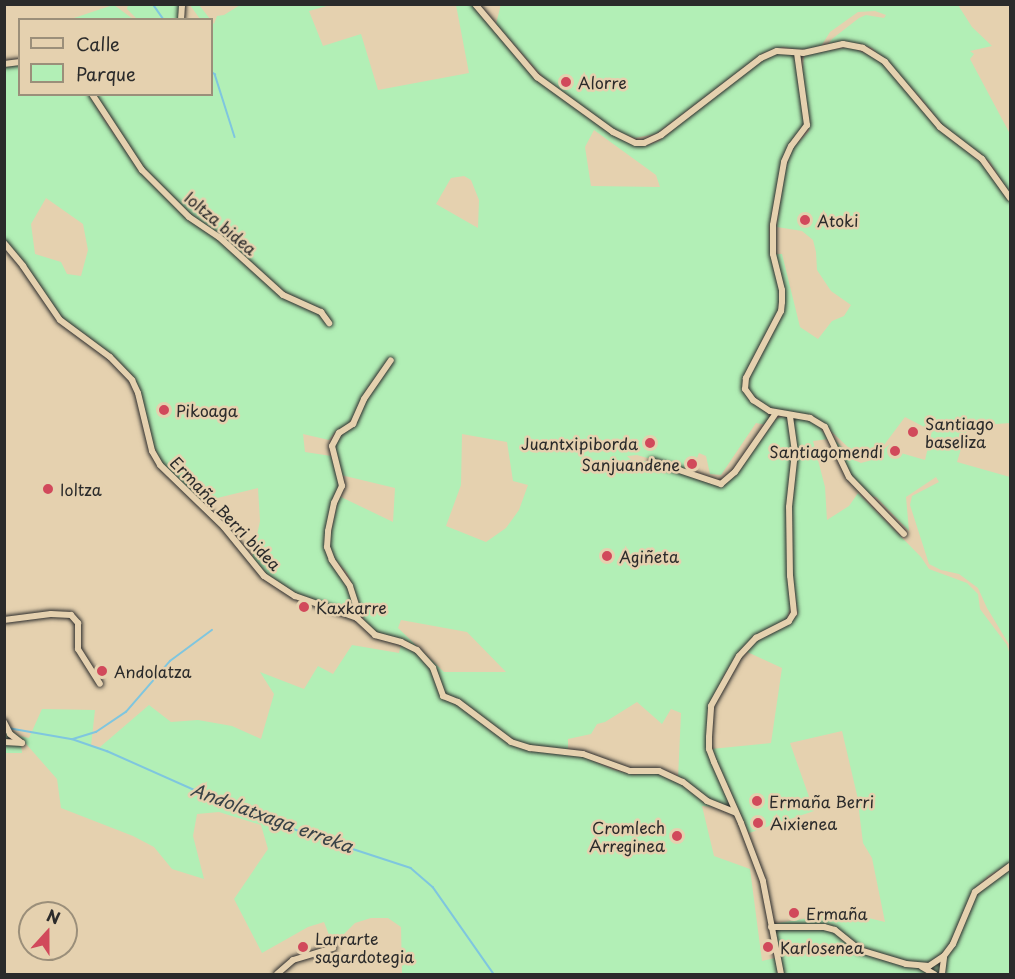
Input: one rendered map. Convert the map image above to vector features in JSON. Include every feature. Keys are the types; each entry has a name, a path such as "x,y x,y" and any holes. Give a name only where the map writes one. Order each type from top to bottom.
{"street":[{"path":"475,4 537,76 613,132 636,143 644,143 661,135 761,57 777,51 797,52 843,44 874,53 940,127 982,159 1011,198"},
{"path":"797,52 807,125 803,133 794,140 784,162 773,225 773,254 782,290 781,310 755,356 745,389 753,400 776,413 810,418 825,427 849,477 904,534"},
{"name":"Ioltza bidea","path":"93,96 141,170 189,217 219,237 283,295 321,312 329,323"},
{"name":"Ermaña Berri bidea","path":"4,243 23,266 60,320 102,351 132,380 138,393 152,451 160,465 224,527 255,567 271,581 296,596 357,618 375,634 417,650 434,668 443,696 458,702 511,742 530,748 583,754 630,771 659,771 683,782 707,801 735,810"},
{"path":"357,618 358,611 350,586 332,560 327,547 334,503 342,486 332,446 339,434 353,424 366,394 391,360"},
{"path":"652,461 721,484 735,472 776,413"},
{"path":"781,975 763,881 747,837 709,749 710,714 739,656 756,638 789,621 794,613 790,576 789,501 795,452 790,416"},
{"path":"4,620 51,614 71,615 78,623 78,649 100,684"},
{"path":"4,742 18,745 22,743 8,726"},
{"path":"921,967 933,965 944,956 960,931 966,908 975,892 1011,866"},
{"path":"771,927 827,927 835,930 860,950 921,967 934,975"},
{"path":"277,975 293,960 333,948"},
{"path":"942,975 944,956"}],"green space":[{"path":"501,4 958,5 972,27 992,46 970,51 974,54 970,59 1010,134 1010,194 990,162 943,126 920,97 872,48 855,43 827,46 832,39 859,18 866,15 884,18 886,15 875,11 858,12 830,32 820,48 800,50 783,47 763,53 656,134 635,138 615,131 549,84 496,24"},
{"path":"114,5 132,18 74,18"},
{"path":"128,5 180,5 179,18 136,18 127,9"},
{"path":"190,5 199,5 209,18 199,18"},
{"path":"240,5 330,5 309,11 323,46 361,34 378,90 469,73 456,5 472,5 537,79 569,104 634,145 645,146 659,141 759,61 776,53 793,55 797,58 798,84 805,121 802,131 788,146 782,162 769,228 770,250 776,254 782,254 800,327 818,339 832,321 844,316 851,305 831,291 817,270 813,240 802,231 777,227 784,173 792,149 809,131 802,80 804,54 851,47 880,60 936,126 988,168 1010,201 1010,423 968,426 957,462 1010,477 1010,646 978,588 959,574 941,570 929,564 910,505 912,496 939,482 936,477 906,497 909,531 876,497 870,496 861,489 851,476 834,439 854,460 861,463 872,460 890,444 901,453 925,460 932,431 905,417 884,445 869,458 862,460 819,420 800,414 780,413 762,405 749,392 746,382 775,329 773,324 744,381 746,394 768,413 770,419 766,425 756,423 721,475 710,474 706,456 699,453 697,458 688,458 686,469 637,455 627,456 631,460 645,461 720,485 735,476 776,419 797,418 817,423 828,439 813,441 825,487 827,520 849,506 858,493 921,557 929,569 967,583 978,594 980,609 1007,645 1010,655 1010,863 988,876 975,889 965,909 967,911 980,889 1010,868 1010,974 402,974 401,927 388,918 371,918 355,923 333,945 324,922 308,927 262,953 234,899 268,849 261,825 219,812 197,814 193,836 204,879 172,869 154,847 133,836 61,808 57,779 20,737 22,753 5,753 4,725 19,736 29,738 42,709 95,710 91,746 100,747 149,705 171,722 198,720 232,726 261,739 274,694 260,672 304,689 318,666 333,674 352,645 399,653 402,640 378,634 364,620 353,586 347,573 334,558 329,542 339,496 393,522 395,488 341,475 335,458 335,444 338,436 354,426 366,398 391,364 389,360 366,390 357,413 347,425 336,431 329,440 303,434 305,452 331,456 340,480 325,542 331,560 348,584 356,611 355,615 295,594 269,576 252,559 260,521 258,488 201,502 162,464 151,440 140,393 133,380 120,363 86,335 63,321 4,241 5,66 18,64 18,96 91,96 102,117 141,172 190,220 219,238 279,293 301,307 321,314 328,324 331,323 325,313 283,291 219,235 190,216 142,169 102,111 94,96 213,96 213,23 217,16 224,15","holes":["594,130 656,175 660,187 591,186 585,147","464,176 471,180 479,200 478,228 436,204 451,178","46,198 83,224 88,250 81,276 67,274 61,262 35,254 31,224","462,434 507,442 513,481 528,485 519,510 506,528 486,542 446,526 461,485","795,592 798,614 789,624 774,630 774,626 786,621","401,620 467,632 506,672 444,672 398,628","741,649 782,668 771,743 711,749 749,833 814,811 790,743 842,731 857,795 863,843 872,858 885,922 844,912 773,924 779,957 762,961 750,869 714,856 702,806 731,808 707,749 707,714 724,675","637,702 662,724 671,709 681,713 678,779 652,769 635,775 614,770 568,750 568,739 591,734 597,724 605,722"]}],"waterway":[{"path":"153,4 163,18"},
{"path":"213,73 235,137"},
{"path":"73,739 96,732 126,712 170,661 212,630"},
{"name":"Andolatxaga erreka","path":"8,728 72,739 107,751 217,800 307,834 411,868 433,887 494,974"}],"place":[{"name":"Alorre","path":"566,82"},
{"name":"Atoki","path":"805,220"},
{"name":"Pikoaga","path":"164,410"},
{"name":"Santiago baseliza","path":"913,432"},
{"name":"Juantxipiborda","path":"650,443"},
{"name":"Santiagomendi","path":"895,451"},
{"name":"Sanjuandene","path":"692,464"},
{"name":"Ioltza","path":"48,489"},
{"name":"Agiñeta","path":"607,556"},
{"name":"Kaxkarre","path":"304,607"},
{"name":"Andolatza","path":"102,671"},
{"name":"Ermaña Berri","path":"757,801"},
{"name":"Aixienea","path":"758,823"},
{"name":"Cromlech Arreginea","path":"677,836"},
{"name":"Ermaña","path":"794,913"},
{"name":"Larrarte sagardotegia","path":"303,947"},
{"name":"Karlosenea","path":"768,947"}]}
